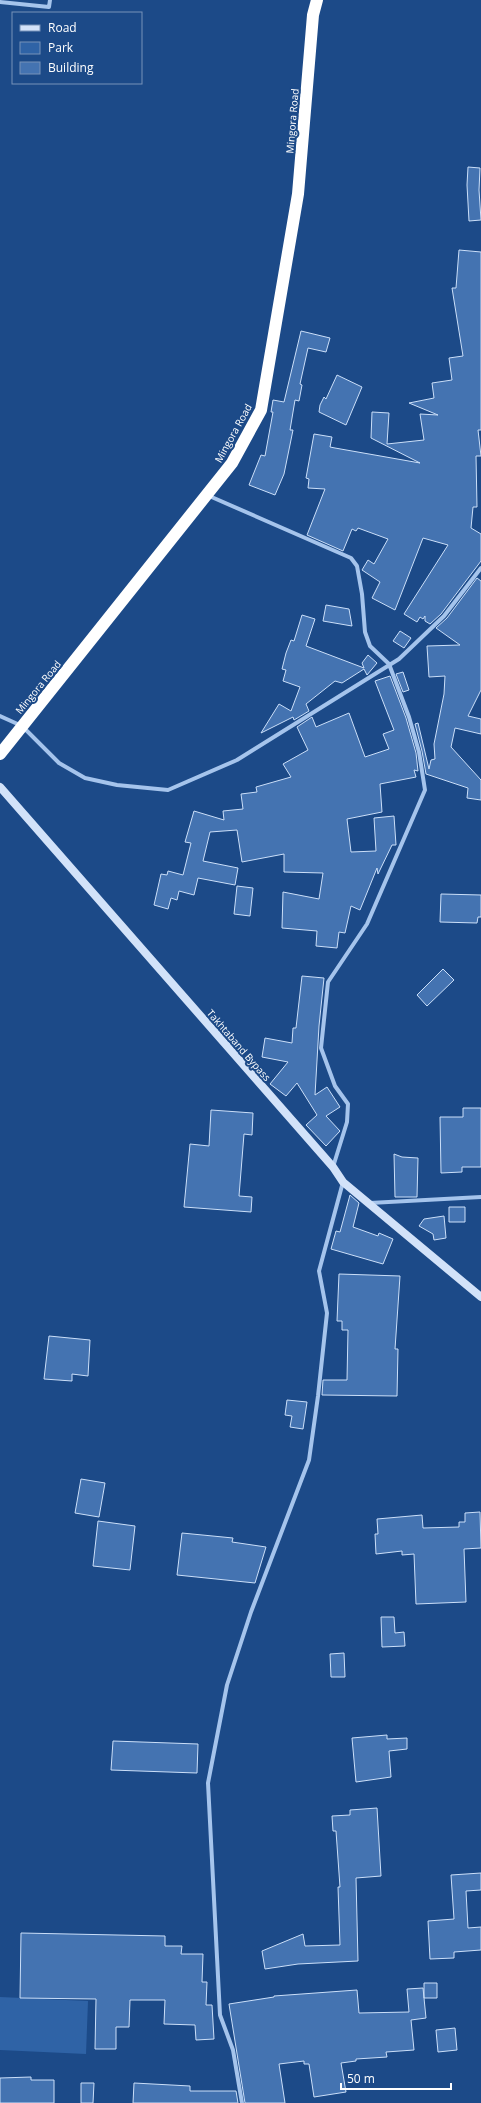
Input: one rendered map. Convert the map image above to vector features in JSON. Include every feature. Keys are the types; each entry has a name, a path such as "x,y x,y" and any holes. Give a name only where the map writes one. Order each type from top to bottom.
{"highway":[{"name":"Mingora Road","path":"0,754 232,464 261,410 298,194 313,15 317,0"}],"main road":[{"name":"Takhtaband Bypass","path":"0,787 333,1167 343,1182 481,1297"}],"street":[{"path":"0,2 49,7 50,0"},
{"path":"207,495 351,558 357,566 362,594 365,632 370,646 389,664 409,717 419,752 425,790 367,924 328,982 321,1048 335,1086 348,1104 347,1122 333,1167"},
{"path":"0,716 22,726 59,763 85,778 117,785 168,790 237,760 399,659 444,616 481,568"},
{"path":"242,2103 233,2050 220,2015 208,1783 227,1685 251,1612 309,1460 327,1313 319,1271 343,1182"},
{"path":"370,1203 481,1197"}],"green space":[{"path":"0,1997 88,2001 86,2054 0,2050"}],"building":[{"path":"468,167 480,168 479,190 481,220 469,221 467,185"},
{"path":"459,250 481,252 481,430 478,430 481,456 476,456 477,507 473,507 471,528 481,534 481,561 441,614 430,624 425,621 425,616 423,619 420,617 417,622 404,614 448,545 423,538 395,610 372,598 380,582 362,570 368,560 374,564 388,539 358,528 356,531 352,529 343,551 307,535 325,489 308,488 309,479 306,478 314,434 332,437 330,447 420,463 371,438 372,412 389,413 387,444 424,440 420,414 438,415 409,403 434,398 432,383 452,380 449,358 463,356 452,288 456,288"},
{"path":"301,331 330,338 326,352 308,348 300,384 302,385 299,401 295,400 290,430 293,430 284,474 275,495 249,485 261,455 265,456 273,412 271,412 273,400 284,402"},
{"path":"337,375 362,387 346,425 319,412 320,405 324,397 326,399"},
{"path":"477,578 481,581 481,690 468,716 481,719 481,734 455,728 451,747 481,780 481,800 467,798 468,788 426,774 415,724 418,723 429,769 431,760 435,759 434,744 444,694 445,676 429,677 427,646 460,645 436,628 447,618"},
{"path":"326,605 349,609 352,626 323,621"},
{"path":"302,615 315,619 306,646 364,668 362,663 368,655 377,663 367,675 364,669 342,683 335,681 306,704 309,711 294,720 293,717 261,733 279,704 291,711 300,687 283,681 286,670 282,669 286,653 291,640 294,641"},
{"path":"400,631 411,638 404,648 393,641"},
{"path":"403,672 409,690 403,692 396,674"},
{"path":"390,676 406,718 416,753 418,771 414,770 416,777 380,784 382,812 347,819 351,852 376,851 374,818 394,816 396,845 392,845 378,874 377,868 360,910 351,906 345,933 339,932 337,948 316,946 317,931 282,928 283,892 319,899 323,873 284,872 284,854 242,862 237,830 210,832 203,861 238,868 235,885 198,878 194,895 179,891 177,900 171,898 168,909 154,905 161,874 167,875 168,871 183,875 191,843 185,842 194,811 224,820 223,811 243,809 241,794 257,792 256,787 291,777 283,764 308,750 297,727 312,717 316,727 349,713 365,757 389,749 383,734 394,730 375,681"},
{"path":"237,886 253,888 250,916 234,914"},
{"path":"441,894 481,895 481,917 478,917 477,923 440,922"},
{"path":"443,969 454,980 427,1006 417,995"},
{"path":"302,976 324,978 319,1026 315,1095 327,1087 340,1107 326,1116 340,1131 326,1146 306,1125 317,1115 297,1083 286,1096 270,1084 288,1062 262,1057 265,1038 292,1043 293,1028 296,1028"},
{"path":"463,1108 481,1108 481,1167 462,1167 462,1172 441,1173 440,1117 463,1117"},
{"path":"211,1110 253,1113 252,1135 244,1134 239,1196 252,1197 251,1212 184,1207 190,1144 209,1146"},
{"path":"394,1154 402,1157 418,1158 417,1197 395,1197"},
{"path":"350,1195 359,1203 353,1227 378,1236 379,1233 393,1239 383,1264 331,1249 336,1231 340,1232"},
{"path":"449,1207 465,1207 465,1222 449,1222"},
{"path":"444,1216 446,1238 434,1240 433,1234 419,1226 424,1219"},
{"path":"339,1274 400,1276 395,1349 398,1349 397,1396 322,1395 323,1380 347,1380 348,1330 342,1330 342,1321 337,1321"},
{"path":"49,1336 90,1340 88,1376 72,1374 72,1381 44,1379"},
{"path":"287,1400 307,1402 303,1429 290,1427 292,1416 285,1415"},
{"path":"81,1479 105,1483 99,1517 75,1513"},
{"path":"480,1512 481,1548 464,1549 466,1602 416,1604 414,1554 402,1555 402,1551 376,1554 375,1534 378,1534 377,1519 422,1515 423,1528 459,1527 459,1522 465,1522 465,1513"},
{"path":"98,1521 135,1526 130,1570 93,1566"},
{"path":"182,1533 233,1538 232,1542 266,1547 255,1583 177,1575"},
{"path":"381,1617 394,1617 395,1633 404,1632 405,1646 382,1647"},
{"path":"344,1653 345,1677 331,1677 330,1654"},
{"path":"387,1735 387,1739 407,1738 407,1749 389,1751 391,1777 356,1782 352,1738"},
{"path":"113,1741 198,1744 197,1773 111,1770"},
{"path":"377,1808 381,1876 356,1878 358,1961 298,1964 265,1969 262,1951 303,1934 305,1946 340,1945 338,1887 340,1887 336,1831 333,1831 332,1816 350,1815 350,1810"},
{"path":"481,1873 481,1890 466,1891 468,1928 481,1927 481,1950 454,1952 454,1958 430,1959 428,1921 454,1919 451,1875"},
{"path":"21,1933 165,1936 165,1946 182,1946 181,1954 203,1954 202,1982 207,1982 206,2005 212,2005 214,2039 196,2040 195,2025 164,2024 165,2000 130,2000 129,2027 116,2027 116,2049 95,2049 96,1999 20,1998"},
{"path":"424,1983 437,1983 437,1998 424,1998"},
{"path":"423,1988 426,2018 411,2020 414,2050 386,2052 387,2057 356,2059 356,2061 341,2063 346,2092 314,2097 309,2064 304,2064 304,2061 279,2064 285,2103 245,2103 229,2004 274,1996 357,1990 359,2013 409,2012 407,1989"},
{"path":"455,2028 457,2050 438,2052 436,2030"},
{"path":"31,2077 31,2080 54,2080 54,2103 0,2103 0,2078"},
{"path":"81,2083 94,2083 93,2103 81,2103"},
{"path":"134,2083 190,2086 190,2091 236,2091 238,2103 133,2103"}]}
